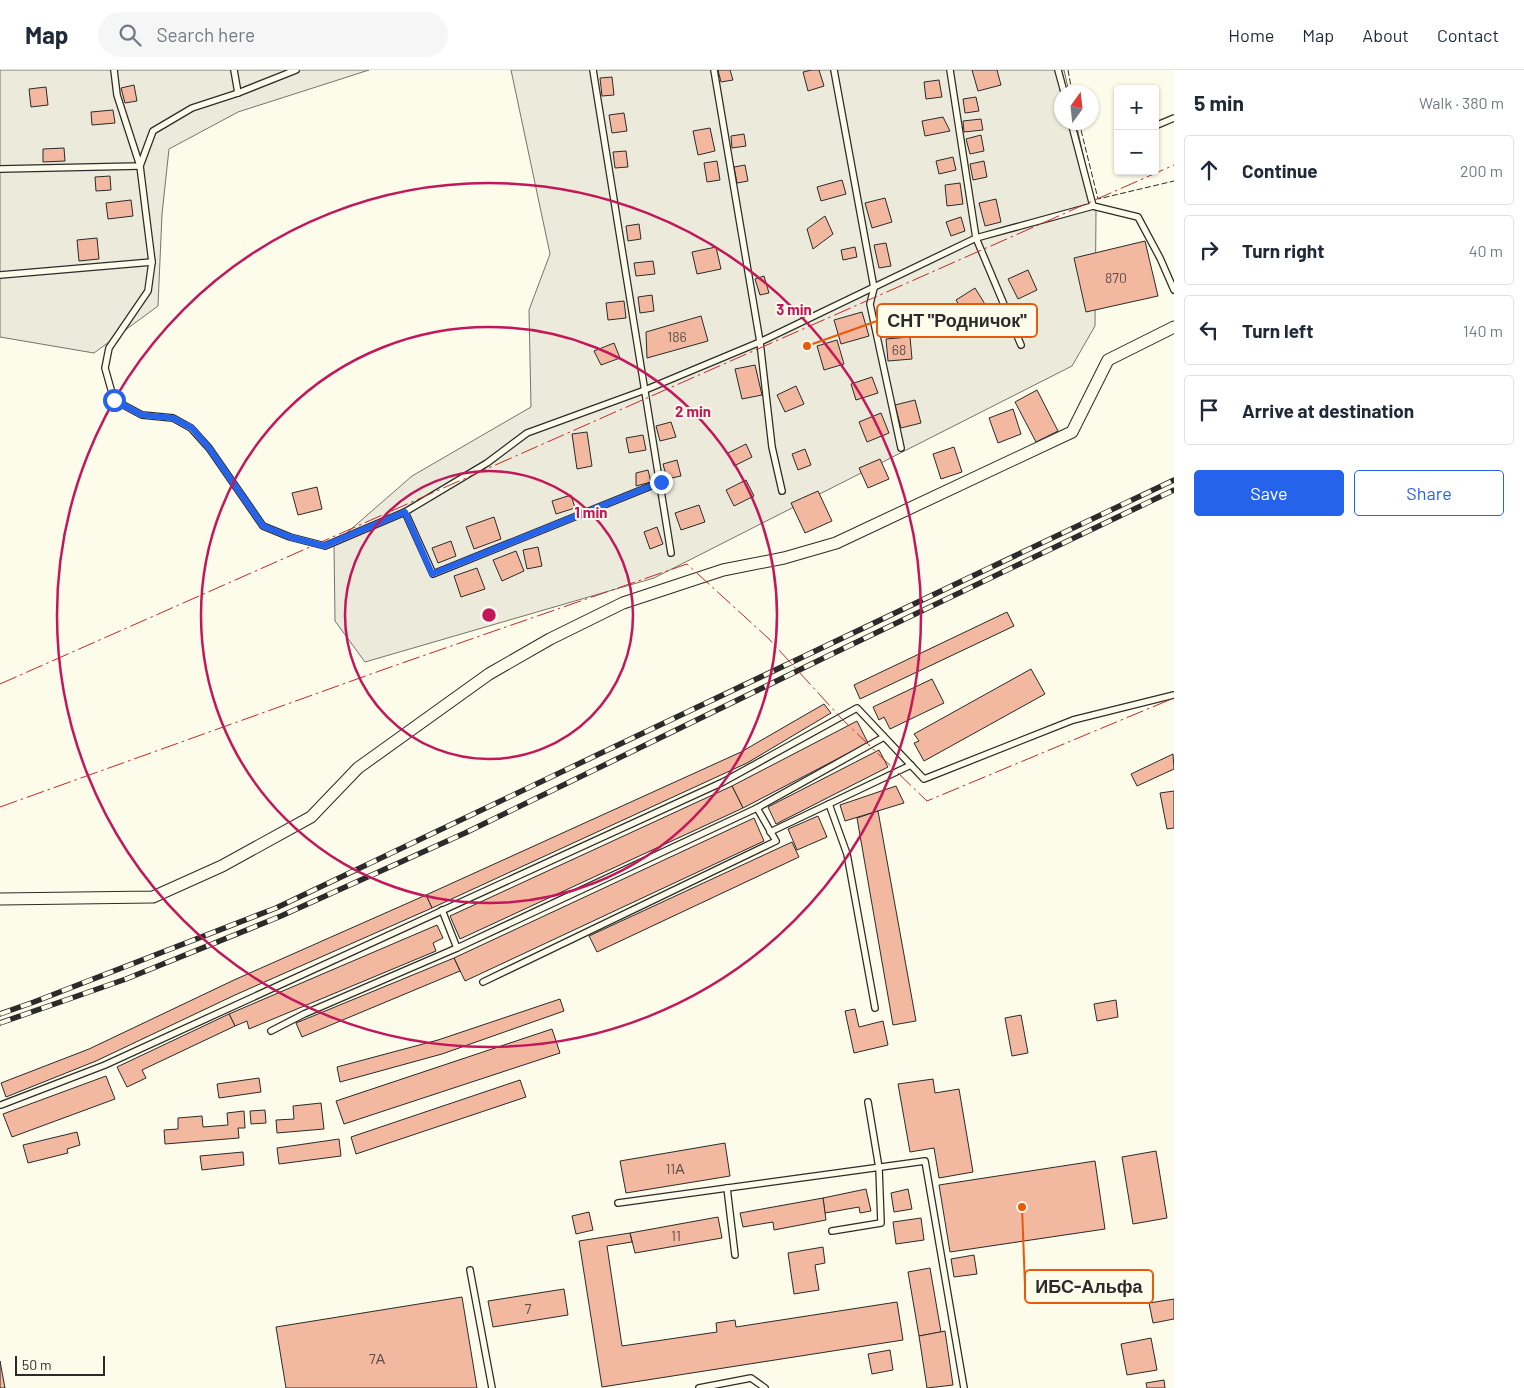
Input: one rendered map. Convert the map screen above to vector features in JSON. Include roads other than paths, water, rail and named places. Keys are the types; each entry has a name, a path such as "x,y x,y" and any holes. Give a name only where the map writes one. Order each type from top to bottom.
{"street":[{"path":"0,899 154,896 222,866 311,817 358,768 489,674 550,638 623,603 723,570 784,558 836,543 1072,432 1108,360 1174,327"}],"lane":[{"path":"114,70 117,95 140,166 152,262 148,291 108,348 105,368 114,400 142,415 173,418 192,428 209,448 263,526 290,537 324,546 405,512 487,463 527,433 645,390 760,342 976,238 1093,206 1138,217 1160,258 1174,290"},
{"path":"234,70 238,93"},
{"path":"140,166 153,131 192,108 238,93 296,70"},
{"path":"593,70 671,553"},
{"path":"714,70 760,342 772,447 782,491"},
{"path":"834,70 874,288 870,304 901,448"},
{"path":"950,70 976,238 1021,346"},
{"path":"1058,70 1062,85"},
{"path":"1159,124 1174,118"},
{"path":"1073,130 1093,206"},
{"path":"0,169 140,166"},
{"path":"0,275 152,262"},
{"path":"405,512 432,574 661,482"},
{"path":"1,1104 105,1065 723,782 856,708 924,779 1073,720 1174,695"},
{"path":"271,1031 304,1014 457,948 757,808 884,737"},
{"path":"770,832 911,765"},
{"path":"828,804 847,854 875,1008"},
{"path":"483,982 776,842 757,808"},
{"path":"442,910 457,948"},
{"path":"832,1231 881,1223 879,1168 868,1102"},
{"path":"618,1203 925,1161 964,1388"},
{"path":"727,1188 735,1255"},
{"path":"470,1270 492,1388"},
{"path":"699,1388 751,1378 765,1388"}],"railway":[{"path":"0,1014 276,908 1174,480"},
{"path":"0,1023 126,979 281,916 465,833 1174,490"}],"place":[{"name":"СНТ \"Родничок\"","path":"807,346"},
{"name":"ИБС-Альфа","path":"1022,1207"}]}
